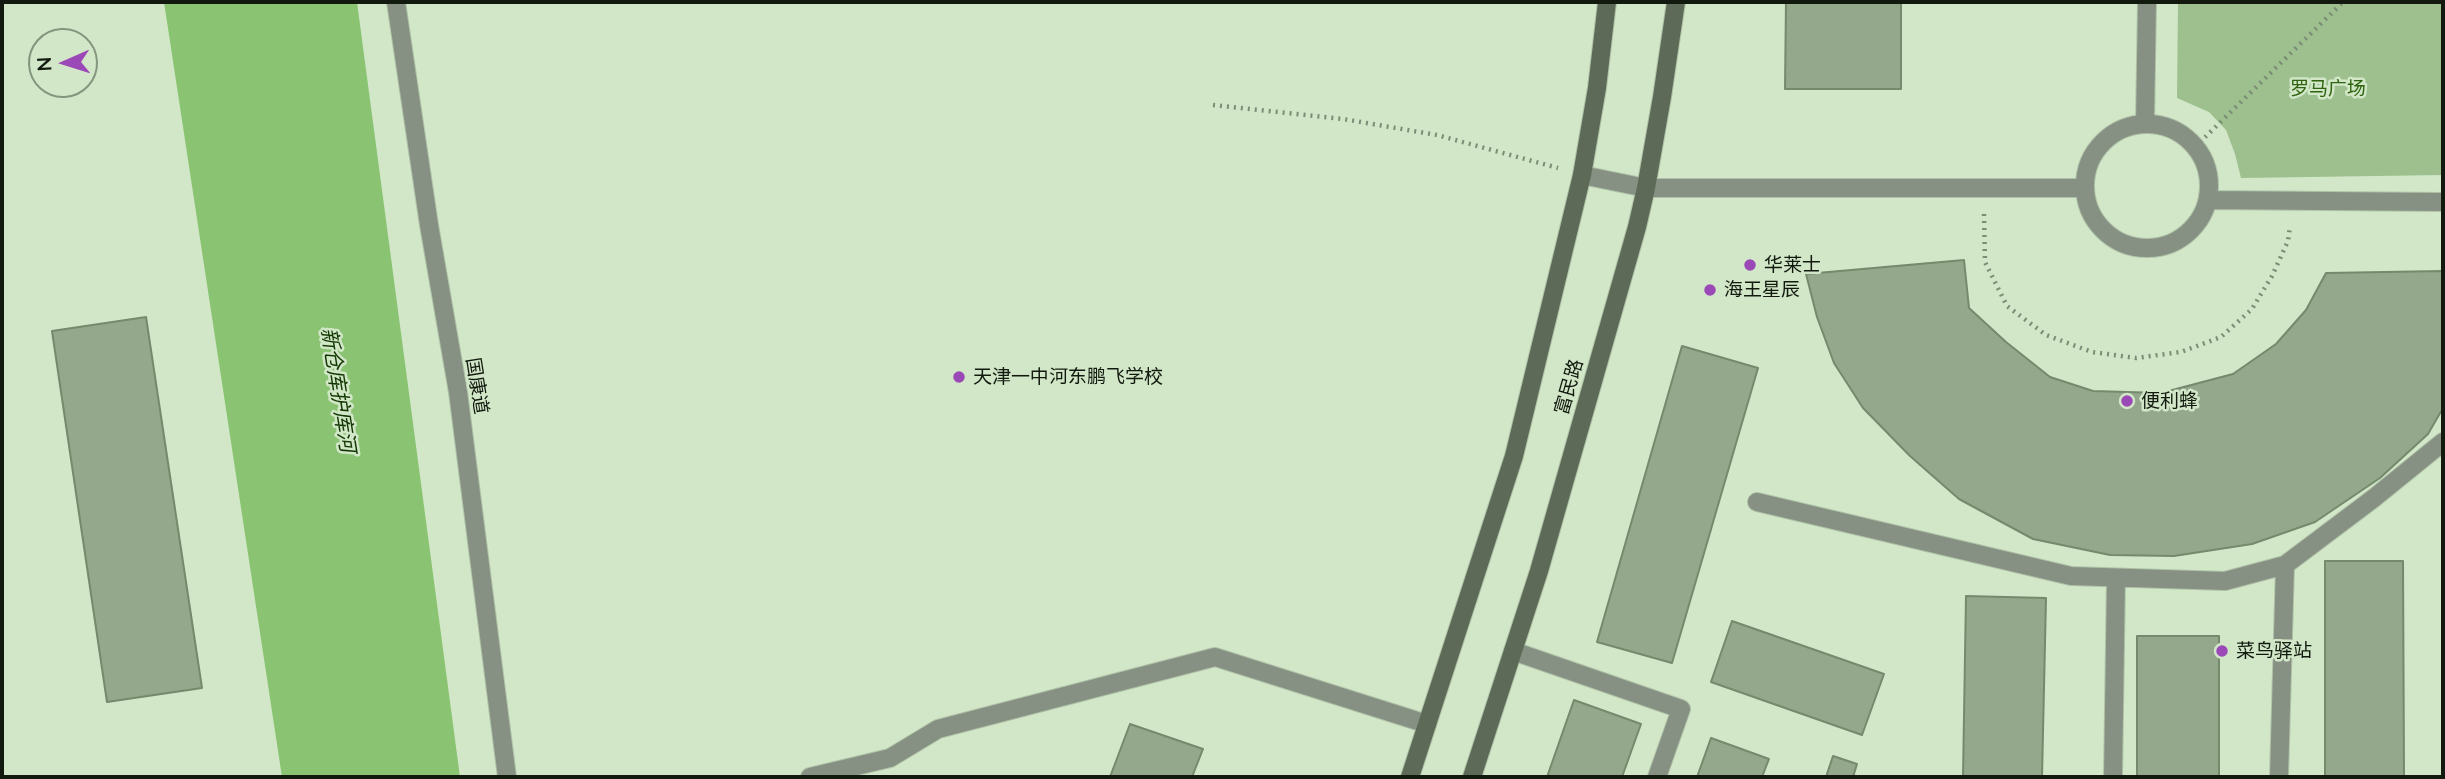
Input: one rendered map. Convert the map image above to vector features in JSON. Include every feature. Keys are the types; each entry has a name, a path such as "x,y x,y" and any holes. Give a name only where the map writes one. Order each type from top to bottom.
{"main road":[{"name":"富民路","path":"1410,777 1514,456 1582,174 1597,89 1607,2"},
{"name":"富民路","path":"1472,777 1543,557 1646,188 1676,2"}],"street":[{"name":"国康道","path":"396,2 429,225 458,392 507,777"},
{"path":"2145,123 2147,2"},
{"path":"2145,123 2164,126 2181,134 2195,146 2209,181 2207,200 2200,218 2187,233 2170,244 2151,248 2131,246 2113,238 2098,225 2089,207 2085,188 2087,169 2095,151 2109,136 2126,127 2145,123"},
{"path":"1582,174 1646,188 2085,188"},
{"path":"2207,200 2443,202"},
{"path":"1757,502 2071,576 2225,581 2285,565 2443,442"},
{"path":"2279,777 2285,565"},
{"path":"2113,777 2116,578"},
{"path":"1513,651 1681,709 1657,777"},
{"path":"810,777 890,758 937,729 1215,657 1427,724"}],"path":[{"path":"2195,146 2343,2"},
{"path":"1213,105 1343,119 1437,135 1582,174"},
{"path":"1983,189 1985,262 2007,306 2046,335 2092,352 2136,358 2181,352 2221,337 2252,309 2272,276 2288,241 2293,201"}],"green space":[{"name":"罗马广场","path":"2178,2 2443,2 2443,175 2241,178 2226,130 2209,112 2177,98"}],"water":[{"name":"新仓库护库河","path":"164,2 357,2 460,777 282,777"}],"building":[{"path":"1786,2 1901,2 1901,89 1785,89"},
{"path":"1964,260 1969,308 2050,377 2093,391 2161,393 2233,374 2276,344 2306,310 2326,273 2443,271 2443,408 2428,434 2380,478 2315,522 2252,544 2174,556 2110,555 2033,539 1959,499 1910,456 1863,408 1834,363 1817,317 1806,274"},
{"path":"146,317 202,688 107,702 52,331"},
{"path":"1682,346 1758,368 1672,663 1597,642"},
{"path":"2325,561 2403,561 2404,777 2325,777"},
{"path":"1966,596 2046,598 2042,777 1963,777"},
{"path":"1732,621 1884,674 1862,735 1711,682"},
{"path":"2137,636 2219,636 2219,777 2137,777"},
{"path":"1574,700 1641,724 1622,777 1547,777"},
{"path":"1130,724 1203,749 1192,777 1110,777"},
{"path":"1711,738 1769,759 1762,777 1697,777"},
{"path":"1833,756 1857,764 1853,777 1826,777"}],"place":[{"name":"华莱士","path":"1750,265"},
{"name":"海王星辰","path":"1710,290"},
{"name":"天津一中河东鹏飞学校","path":"959,377"},
{"name":"便利蜂","path":"2127,401"},
{"name":"菜鸟驿站","path":"2222,651"}]}
